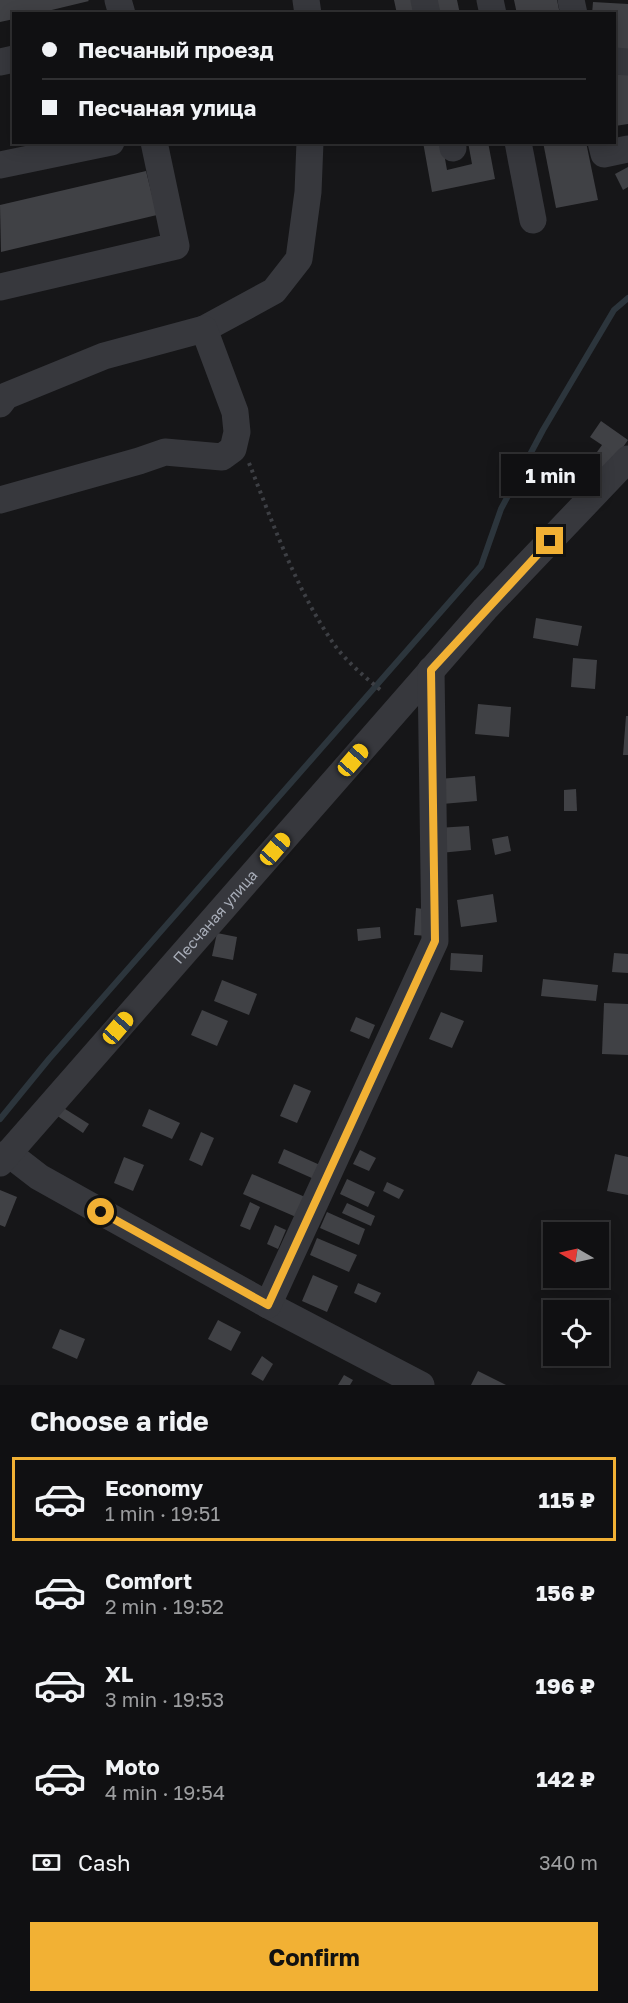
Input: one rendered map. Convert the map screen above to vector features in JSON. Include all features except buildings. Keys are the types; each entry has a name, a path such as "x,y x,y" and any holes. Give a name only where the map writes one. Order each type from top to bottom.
{"street":[{"path":"0,165 101,144"},
{"path":"0,287 176,246 154,144"},
{"path":"0,404 6,396 104,356 204,328 274,291 299,259 308,192 310,144"},
{"path":"518,144 533,220"},
{"path":"602,144 604,154 628,149"},
{"path":"0,500 165,452 222,457 233,449 237,432 235,412 204,328"},
{"name":"Песчаная улица","path":"4,1158 431,670 628,459"},
{"path":"268,1305 435,941 431,670"},
{"path":"4,1158 268,1305 421,1385"}],"path":[{"path":"237,432 309,604 338,648 368,680 384,693"}],"waterway":[{"path":"0,1119 49,1059 481,566 501,509 543,430 614,310 628,298"}],"route":[{"path":"101,1212 268,1305 435,941 431,670 550,541"}]}
